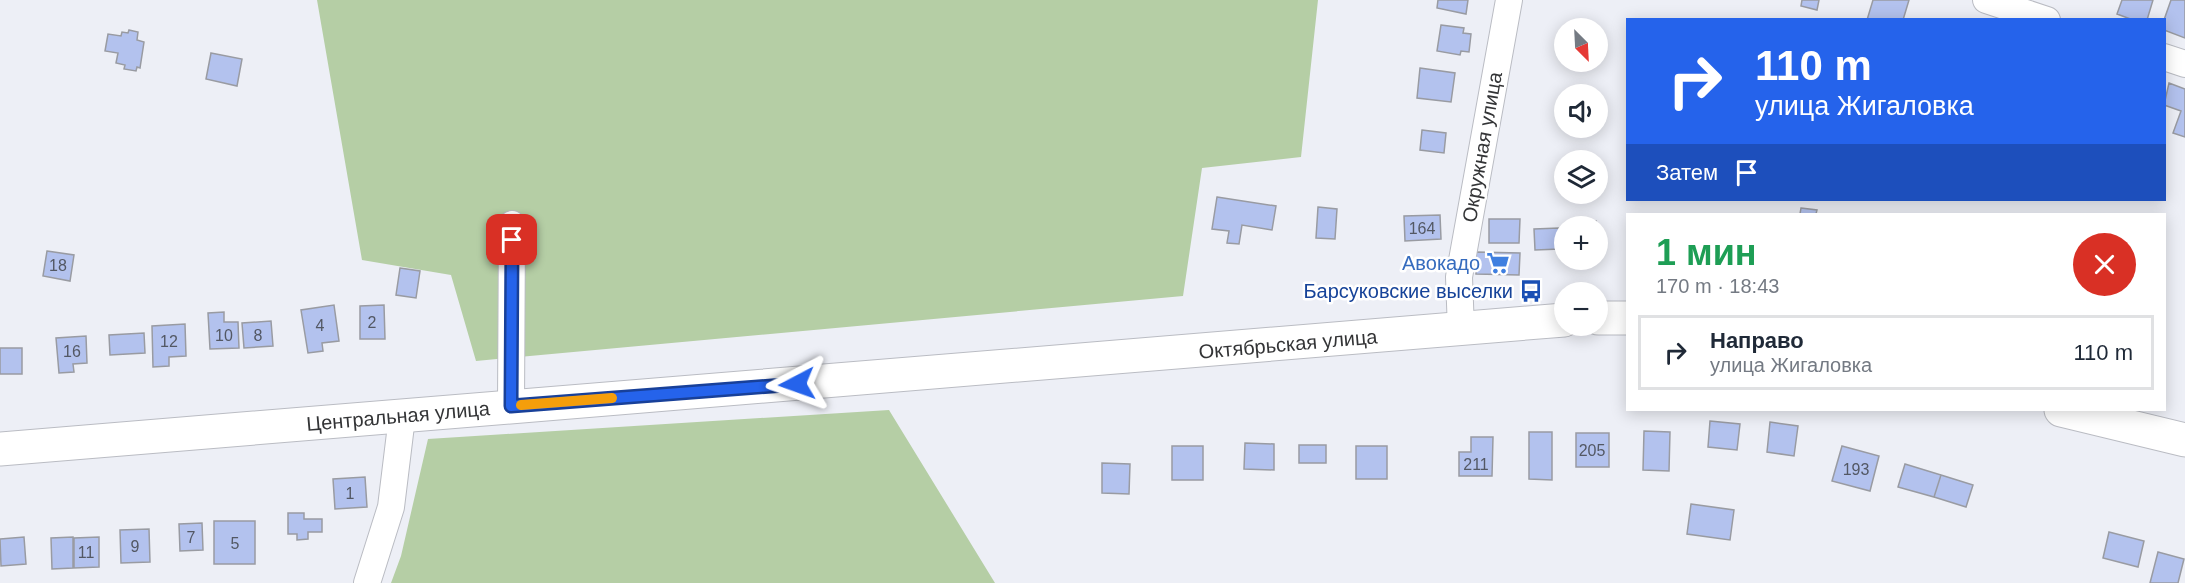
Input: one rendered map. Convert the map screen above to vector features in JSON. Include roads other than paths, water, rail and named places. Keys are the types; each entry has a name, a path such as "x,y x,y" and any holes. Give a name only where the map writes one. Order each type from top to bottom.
{"main road":[{"path":"1608,318 1626,318"},
{"name":"Октябрьская улица","path":"1011,367 1554,321"},
{"name":"Центральная улица","path":"0,449 1011,367"},
{"path":"2065,411 2185,440"}],"street":[{"name":"Окружная улица","path":"1461,330 1459,277 1509,0"},
{"path":"1986,0 2041,18"},
{"path":"2166,58 2185,64"},
{"path":"511,406 512,224"},
{"path":"367,583 391,507 402,417"}],"place":[{"name":"Авокадо","path":"1498,263"},
{"name":"Барсуковские выселки","path":"1531,291"}]}
